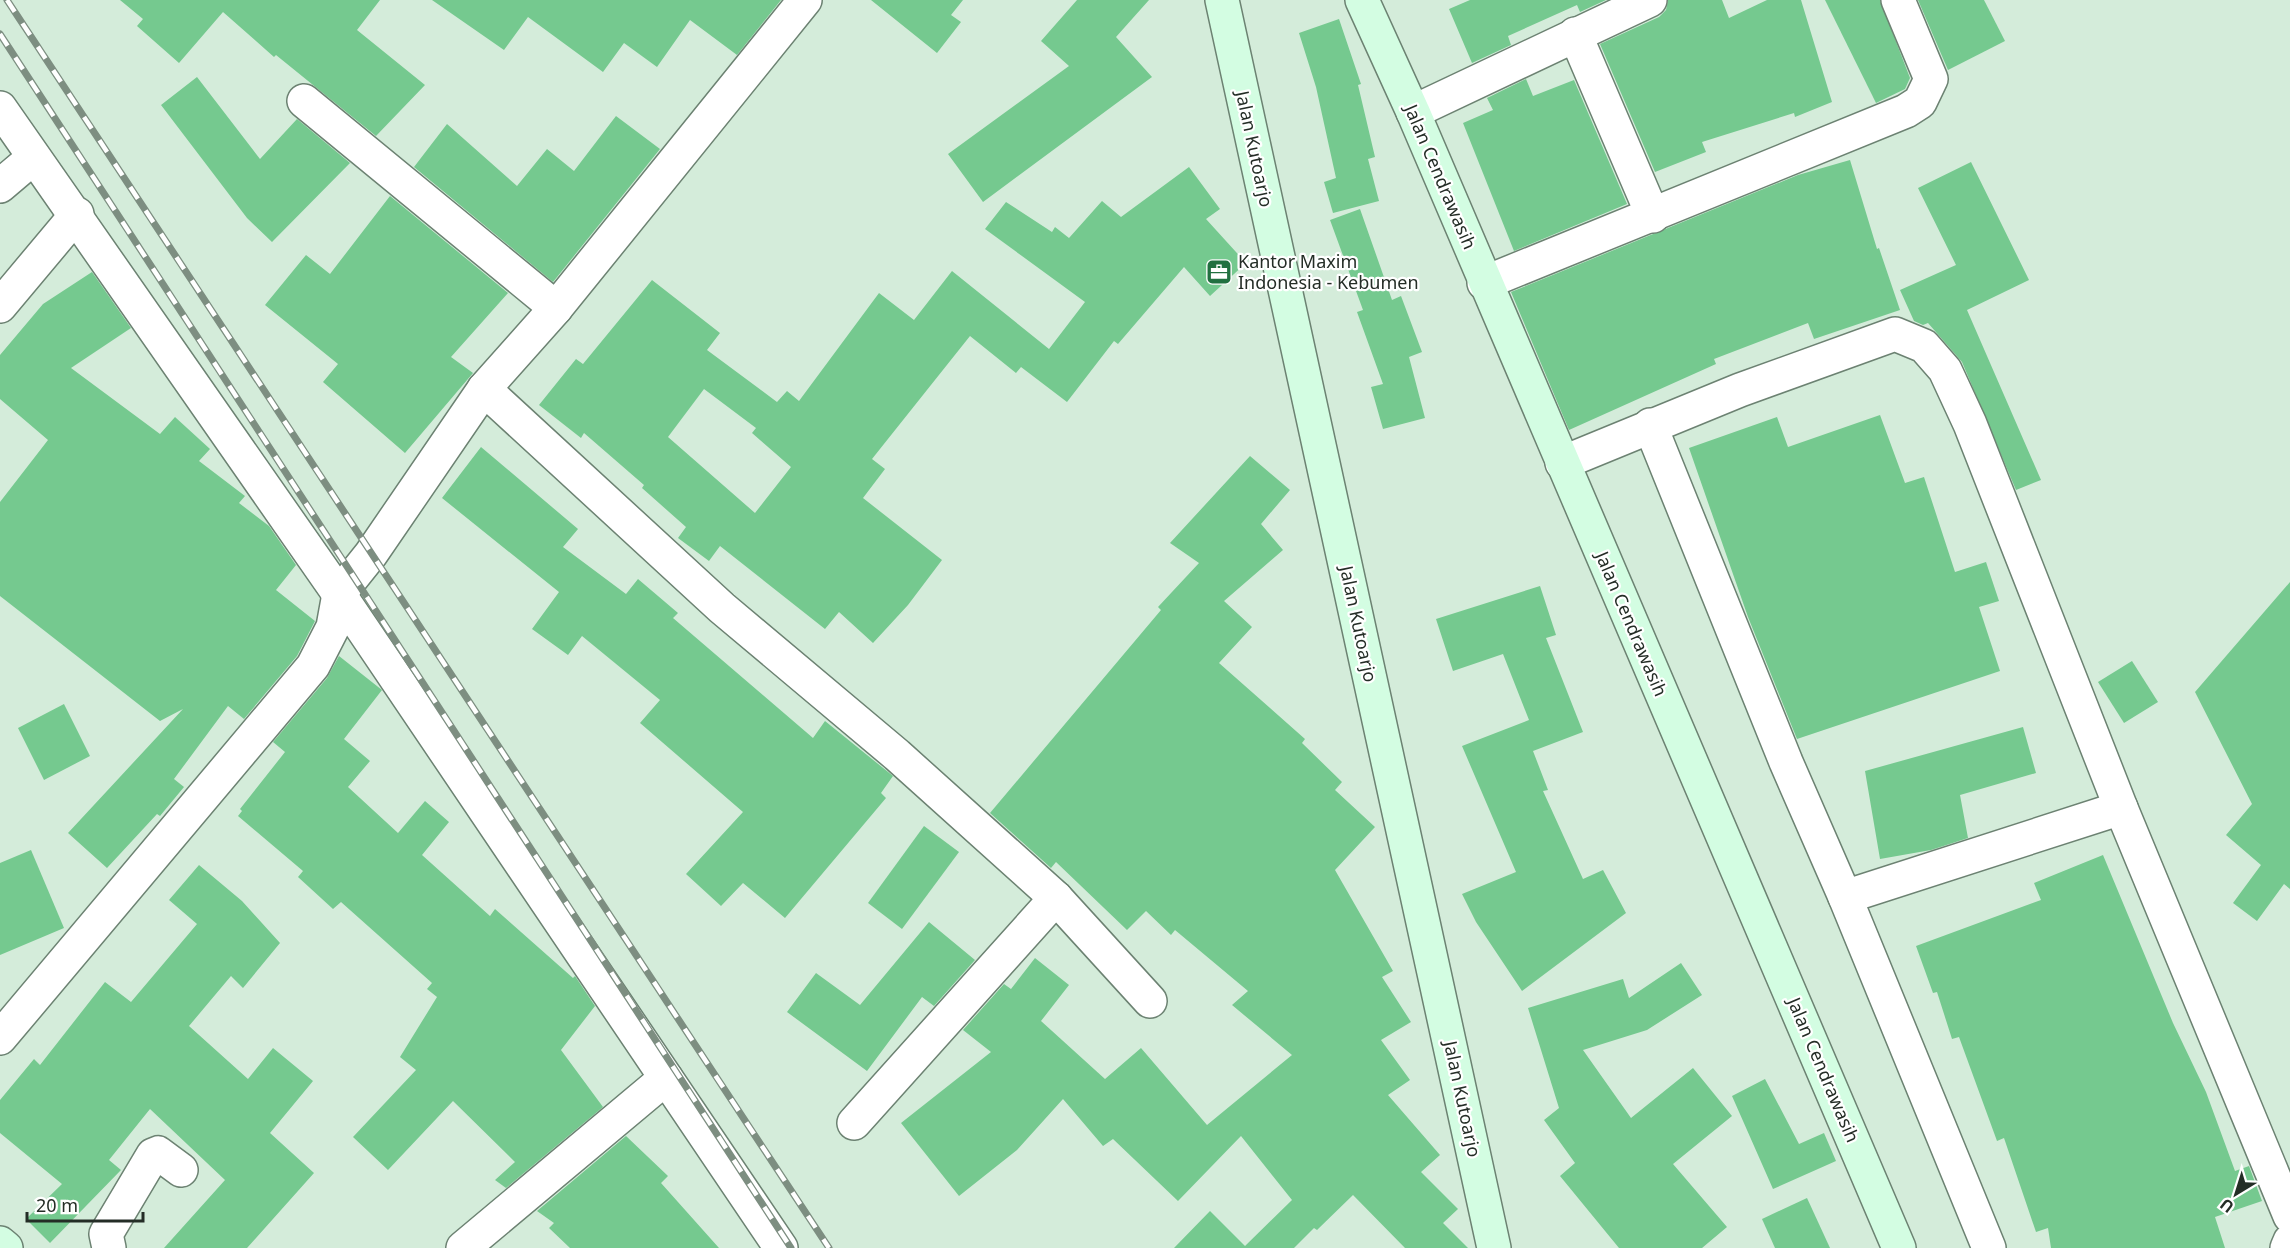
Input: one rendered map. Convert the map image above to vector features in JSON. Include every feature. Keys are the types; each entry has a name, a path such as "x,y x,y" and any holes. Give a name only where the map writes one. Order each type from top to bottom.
{"main road":[{"name":"Jalan Kutoarjo","path":"1222,0 1494,1248"},
{"name":"Jalan Cendrawasih","path":"1362,0 1413,112 1484,284 1899,1248"},
{"path":"0,1243 6,1248"}],"street":[{"path":"0,1038 313,666 333,627 339,594 372,554 484,389 556,308 805,0"},
{"path":"1413,112 1650,0"},
{"path":"1484,284 1906,111 1920,102 1932,79 1898,0"},
{"path":"1575,34 1653,216"},
{"path":"304,101 556,308"},
{"path":"0,108 33,158 77,214 339,594 781,1248"},
{"path":"0,186 33,158"},
{"path":"0,306 77,214"},
{"path":"1562,464 1650,425 1895,334 1924,346 1945,370 1970,424 2121,808 2290,1216"},
{"path":"484,389 722,608 897,755 1056,898 1149,1001"},
{"path":"1650,425 1786,762 1845,897 1989,1248"},
{"path":"1845,897 2121,808"},
{"path":"854,1123 1056,898"},
{"path":"463,1248 666,1078"},
{"path":"110,1248 106,1233 153,1155 158,1153 163,1155 181,1170"},
{"path":"2287,1248 2290,1241"}],"building":[{"path":"120,0 380,0 357,30 425,85 376,136 276,55 274,57 223,12 179,63 137,26 143,19"},
{"path":"432,0 781,0 737,55 690,20 657,67 624,43 603,72 528,17 504,50"},
{"path":"871,0 963,0 951,15 961,22 937,53"},
{"path":"1077,0 1149,0 1116,37 1152,77 983,202 948,154 1069,66 1041,41"},
{"path":"1470,0 1606,0 1580,12 1577,5 1508,36 1511,45 1472,63 1449,9"},
{"path":"1668,0 1722,0 1729,18 1767,0 1801,0 1832,102 1795,117 1794,113 1702,142 1706,152 1655,172 1600,44 1659,17 1666,10"},
{"path":"1825,0 1880,0 1910,78 1905,89 1876,103"},
{"path":"1918,0 1984,0 2005,41 1948,70"},
{"path":"1339,19 1361,84 1358,85 1375,157 1368,159 1379,201 1333,213 1324,182 1336,178 1316,87 1299,33"},
{"path":"197,77 260,159 297,119 350,163 272,242 247,218 161,105"},
{"path":"1526,79 1533,96 1574,80 1627,204 1514,251 1463,123 1493,110 1487,98"},
{"path":"616,116 660,149 553,282 414,167 447,124 517,186 547,149 574,171"},
{"path":"1850,160 1877,249 1879,248 1900,310 1814,339 1808,323 1714,359 1716,364 1569,430 1511,292 1798,175"},
{"path":"1971,162 2029,280 1967,310 2041,480 2016,490 1962,362 1928,323 1923,325 1914,321 1900,290 1956,265 1918,188"},
{"path":"1189,167 1220,209 1206,219 1246,263 1210,296 1184,267 1118,344 1114,341 1067,402 1021,367 1016,373 970,336 872,459 885,469 863,498 942,560 908,605 873,643 839,612 825,629 720,546 709,561 678,538 686,527 642,488 644,485 584,433 581,438 539,405 576,359 583,364 652,280 720,333 707,350 777,402 787,391 799,401 879,293 914,320 952,271 1049,349 1085,302 985,229 1006,202 1052,232 1055,227 1069,238 1102,201 1121,217","holes":["704,389 756,428 752,433 791,467 755,513 668,437"]},
{"path":"390,196 508,293 451,357 473,373 405,453 323,382 338,364 265,305 306,255 330,274"},
{"path":"1360,209 1392,300 1401,296 1422,352 1409,357 1425,418 1383,429 1371,387 1383,384 1357,312 1363,310 1330,220"},
{"path":"92,272 131,328 71,368 160,434 175,417 210,449 199,461 245,496 239,503 269,526 296,565 276,590 315,621 297,656 244,719 228,706 174,779 184,787 160,816 157,814 107,868 68,833 183,709 160,721 0,596 0,502 48,440 0,399 0,355 43,304"},
{"path":"1880,415 1905,483 1924,477 1955,572 1986,562 1999,601 1979,607 2000,671 1797,739 1748,617 1689,448 1777,417 1788,447"},
{"path":"481,447 578,529 563,547 626,594 638,579 678,613 673,618 813,738 825,721 893,776 881,793 886,798 785,918 743,883 721,906 686,874 743,812 640,723 660,700 582,636 568,655 532,629 559,592 442,498"},
{"path":"1250,456 1290,490 1261,524 1283,550 1224,601 1252,627 1219,663 1305,739 1302,743 1342,782 1335,790 1375,827 1335,870 1393,971 1382,977 1411,1022 1381,1040 1410,1080 1388,1095 1440,1155 1421,1172 1458,1209 1443,1223 1468,1248 1405,1248 1353,1195 1317,1230 1314,1228 1294,1248 1174,1248 1210,1211 1245,1246 1292,1200 1241,1136 1178,1201 1113,1139 1103,1146 1063,1099 1017,1150 959,1196 901,1123 991,1052 963,1030 1004,984 1011,989 1035,958 1069,985 1041,1021 1105,1079 1141,1048 1207,1125 1292,1055 1232,1005 1248,991 1175,930 1171,935 1146,911 1127,930 1056,862 1051,868 990,813 1161,610 1158,607 1199,563 1170,543"},
{"path":"2290,582 2290,889 2284,884 2257,921 2233,903 2261,865 2226,835 2252,804 2195,692"},
{"path":"1540,586 1556,635 1546,638 1583,732 1533,751 1548,790 1543,791 1583,879 1603,870 1626,913 1522,991 1476,922 1462,894 1516,872 1462,746 1529,720 1503,654 1453,671 1436,619"},
{"path":"339,656 382,690 344,739 370,761 348,787 398,833 425,801 449,822 422,855 490,916 495,909 573,978 575,976 595,1006 561,1050 603,1107 506,1188 495,1180 515,1162 453,1101 388,1170 353,1137 416,1070 400,1057 437,997 427,989 432,983 341,902 333,909 298,877 303,871 238,816 242,811 240,809 285,752 273,742 327,678"},
{"path":"2132,661 2158,702 2124,723 2098,682"},
{"path":"64,704 90,756 44,780 18,728"},
{"path":"2023,727 2036,773 1960,795 1968,838 1931,850 1880,859 1865,771"},
{"path":"924,826 959,852 902,929 868,903"},
{"path":"31,850 64,928 0,955 0,863"},
{"path":"2103,855 2173,1023 2206,1092 2235,1171 2249,1166 2262,1201 2215,1217 2225,1248 2051,1248 2048,1228 2036,1232 2004,1138 1997,1141 1959,1037 1952,1039 1937,992 1933,993 1916,946 2041,900 2034,883"},
{"path":"199,865 242,901 280,943 243,988 231,976 189,1026 248,1079 273,1048 313,1081 270,1133 314,1173 247,1248 164,1248 225,1180 150,1109 109,1160 121,1170 50,1243 26,1219 62,1184 0,1133 0,1100 34,1059 40,1065 105,982 131,1002 197,924 169,900"},
{"path":"929,922 975,960 934,1006 922,997 867,1071 787,1012 816,973 860,1005"},
{"path":"1681,963 1702,995 1647,1030 1583,1050 1631,1118 1693,1068 1732,1116 1673,1164 1727,1227 1702,1248 1619,1248 1560,1176 1575,1163 1544,1120 1559,1108 1528,1008 1623,979 1629,998"},
{"path":"1765,1079 1799,1144 1824,1133 1836,1161 1773,1189 1732,1096"},
{"path":"626,1136 668,1176 661,1183 719,1248 570,1248 549,1228 554,1223 537,1211"},
{"path":"1807,1198 1830,1248 1775,1248 1762,1219"}],"railway":[{"path":"7,0 829,1248"},
{"path":"0,34 791,1248"}],"place":[{"name":"Kantor Maxim Indonesia - Kebumen","path":"1219,272"}]}
